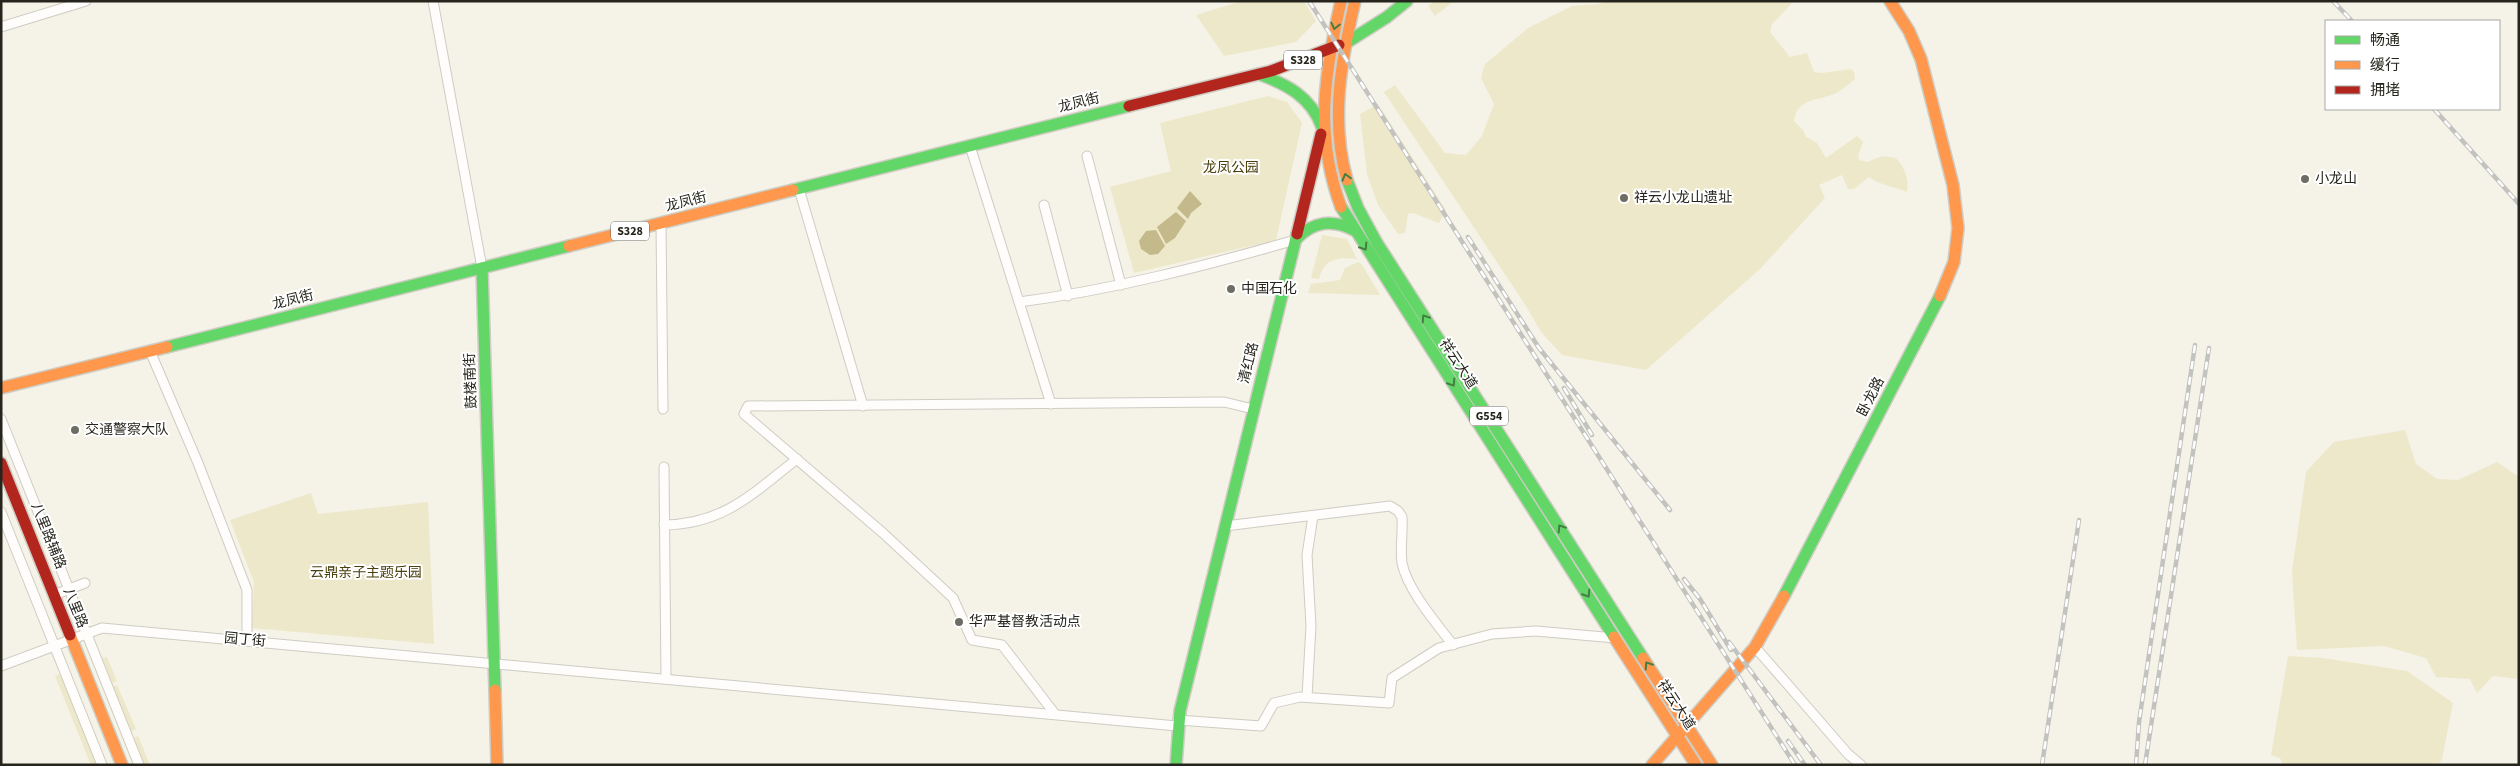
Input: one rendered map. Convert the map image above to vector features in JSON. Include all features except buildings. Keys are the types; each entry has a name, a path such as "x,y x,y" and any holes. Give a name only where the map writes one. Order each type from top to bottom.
{"main road":[{"name":"祥云大道","path":"1341,1 1329,50 1324,82 1322,129 1327,166 1334,191 1354,230 1696,765"},
{"name":"祥云大道","path":"1355,1 1339,84 1337,122 1342,163 1356,204 1377,243 1712,765"},
{"path":"1346,43 1387,17 1407,1"},
{"name":"卧龙路","path":"1652,765 1755,647 1803,562 1932,314 1947,281 1956,252 1958,228 1953,185 1926,74 1913,39 1890,1"},
{"name":"龙凤街","path":"1,388 1259,74 1346,43"},
{"name":"清红路","path":"1176,765 1178,723 1322,129 1346,43"},
{"path":"1259,74 1286,85 1304,96 1316,111 1322,129"},
{"path":"1295,240 1305,229 1319,222 1334,222 1354,230"},
{"name":"鼓楼南街","path":"482,268 498,765"},
{"name":"八里路","path":"1,463 122,765"}],"street":[{"path":"1,27 86,1"},
{"name":"鼓楼南街","path":"433,1 482,268"},
{"path":"970,146 1051,404"},
{"path":"1087,156 1121,285"},
{"path":"800,189 863,406"},
{"path":"1044,205 1068,296"},
{"path":"661,223 663,409"},
{"path":"1019,302 1068,296 1121,285 1295,240"},
{"path":"150,351 198,463 248,590 247,640"},
{"path":"1055,714 1002,645 972,640 953,598 883,533 744,414 748,406 1224,402 1253,410"},
{"name":"八里路辅路","path":"1,419 139,765"},
{"path":"664,525 686,525 707,520 738,505 797,459"},
{"path":"664,467 666,679"},
{"path":"1225,526 1390,506 1402,516 1402,564 1433,620 1453,644"},
{"path":"1,512 102,765"},
{"path":"1313,516 1307,555 1311,626 1306,697 1389,703 1392,678 1439,648 1492,634 1536,631 1615,638"},
{"path":"54,595 85,584"},
{"name":"园丁街","path":"1,666 102,628 1055,714 1178,723 1261,726 1274,702 1282,699 1306,697"},
{"path":"1755,647 1848,754 1861,765"}],"green space":[{"path":"1242,1 1304,1 1316,21 1296,42 1224,56 1196,15"},
{"path":"1434,1 1454,1 1435,16 1428,6"},
{"path":"1607,1 1794,1 1772,24 1770,32 1790,57 1807,53 1814,72 1822,73 1851,69 1854,72 1855,79 1836,93 1804,104 1796,113 1794,121 1803,130 1806,137 1817,143 1826,158 1857,136 1863,142 1858,156 1859,160 1867,162 1882,156 1896,158 1907,178 1907,192 1869,177 1854,189 1848,189 1842,175 1819,185 1825,198 1760,269 1646,370 1562,355 1541,332 1526,306 1384,92 1395,85 1445,153 1466,155 1482,136 1494,104 1481,78 1485,64 1528,28 1572,6 1599,4"},
{"name":"龙凤公园","path":"1268,96 1287,102 1302,123 1276,240 1134,273 1110,187 1171,171 1160,123"},
{"path":"1378,104 1446,210 1439,223 1413,213 1408,214 1405,233 1398,234 1378,205 1367,174 1360,114"},
{"path":"1322,235 1347,239 1357,259 1344,258 1333,260 1321,272 1319,279 1311,278"},
{"path":"1358,262 1362,265 1380,295 1308,293 1311,284 1340,280 1345,268"},
{"path":"2405,430 2416,464 2437,479 2458,480 2497,462 2519,477 2519,679 2493,676 2477,693 2470,679 2436,677 2426,658 2384,646 2297,650 2292,572 2306,472 2334,442"},
{"name":"云鼎亲子主题乐园","path":"311,493 318,514 428,502 434,644 252,628 254,582 230,520"},
{"path":"2288,656 2323,658 2407,671 2453,703 2442,759 2438,765 2283,765 2280,758 2271,755"},
{"path":"107,657 117,681 112,683 102,658"},
{"path":"63,673 99,765 91,765 55,676"},
{"path":"117,685 136,729 131,732 112,687"},
{"path":"138,736 150,765 143,765 133,738"}],"shaded area":[{"path":"1190,191 1202,204 1191,213 1188,219 1177,208"},
{"path":"1176,212 1186,221 1175,238 1166,244 1157,227"},
{"path":"1156,230 1165,246 1158,254 1150,255 1141,249 1139,241 1146,231"}],"railway":[{"path":"1309,1 1795,765"},
{"path":"2333,1 2351,20"},
{"path":"2435,110 2519,204"},
{"path":"1468,237 1539,348 1670,510"},
{"path":"2136,765 2139,722 2195,345"},
{"path":"2145,765 2209,348"},
{"path":"1564,388 1592,435"},
{"path":"2042,765 2079,520"},
{"path":"1684,579 1700,599 1731,650"},
{"path":"1729,642 1821,765"},
{"path":"1788,741 1805,765"}],"traffic: fast":[{"path":"1345,46 1346,43 1387,17 1407,1"},
{"path":"1259,74 1297,93 1312,108 1322,127"},
{"path":"793,190 1129,106"},
{"path":"1347,180 1358,208 1377,243 1643,658"},
{"path":"1341,207 1614,637"},
{"path":"1296,239 1316,225 1331,223 1354,230"},
{"path":"1176,765 1180,711 1297,234"},
{"path":"167,347 569,246"},
{"path":"482,268 495,690"},
{"path":"1784,596 1940,296"}],"traffic: slow":[{"path":"1341,1 1330,54 1325,104 1325,129 1327,154 1341,207"},
{"path":"1347,180 1339,135 1339,90 1345,46 1355,1"},
{"path":"1890,1 1909,31 1921,59 1953,185 1958,228 1954,262 1940,296"},
{"path":"569,246 793,190"},
{"path":"1,388 167,347"},
{"path":"1652,765 1755,647 1784,596"},
{"path":"70,635 122,765"},
{"path":"1614,637 1696,765"},
{"path":"1643,658 1712,765"},
{"path":"495,690 497,765"}],"traffic: jam":[{"path":"1129,106 1271,71 1339,45"},
{"path":"1297,234 1321,134"},
{"path":"1,463 70,635"}],"place":[{"name":"小龙山","path":"2305,179"},
{"name":"祥云小龙山遗址","path":"1624,198"},
{"name":"中国石化","path":"1231,289"},
{"name":"交通警察大队","path":"75,430"},
{"name":"华严基督教活动点","path":"959,622"}]}
